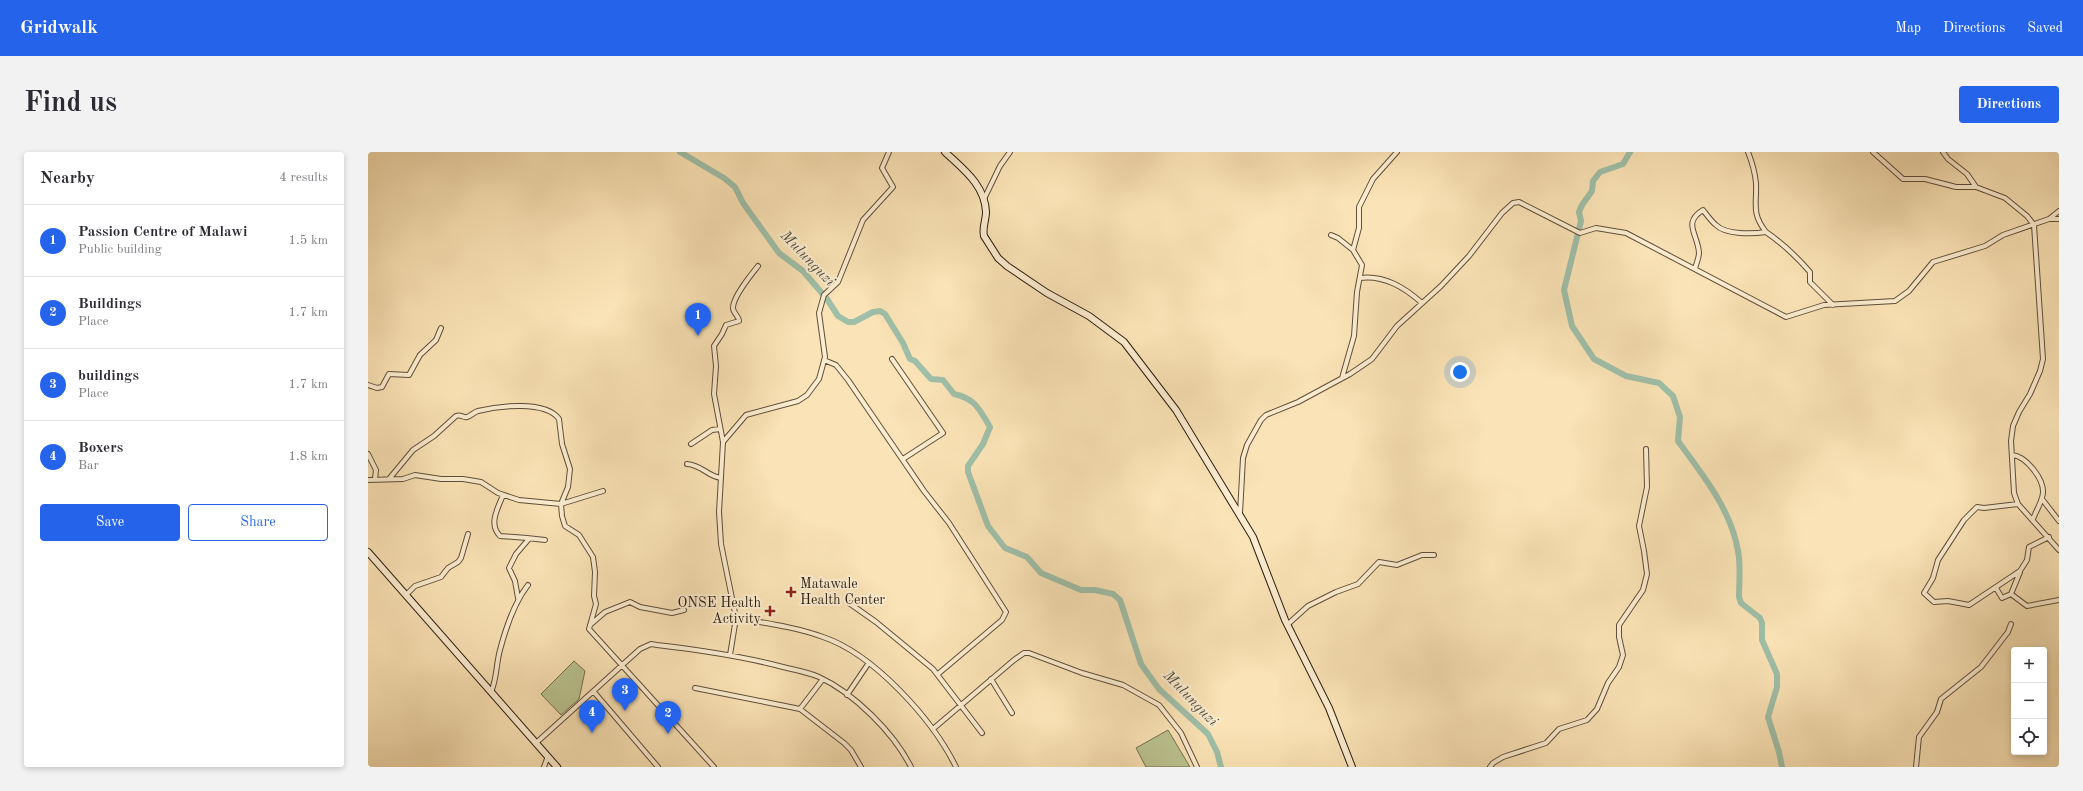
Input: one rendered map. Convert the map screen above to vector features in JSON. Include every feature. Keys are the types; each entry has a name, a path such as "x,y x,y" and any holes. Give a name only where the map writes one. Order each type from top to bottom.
{"street":[{"path":"723,442 746,415 788,406 807,395 819,379 824,360 819,313 821,302 824,295 838,282 864,220 893,187 882,168 889,152"},
{"path":"945,152 972,178 980,189 984,200 986,213 982,232 998,258 1027,280 1089,316 1127,346 1176,410 1213,474 1240,513 1256,543 1287,625 1320,688 1352,767"},
{"path":"984,200 1000,166 1010,152"},
{"path":"1354,250 1359,228 1359,207 1373,180 1397,152"},
{"path":"1748,152 1756,184 1755,214 1759,224 1766,232 1796,255 1801,265 1810,272 1810,282 1824,294 1833,305"},
{"path":"1872,152 1903,179 1925,179 1956,187 1976,187 2005,198 2027,216 2034,225 2043,359 2040,371 2030,394 2019,412 2014,426 2011,441 2014,492 2018,504 2058,546"},
{"path":"1943,152 1948,159 1967,174 1976,187"},
{"path":"1240,513 1243,458 1258,422 1266,415 1298,402 1342,378 1373,358 1386,338 1443,284 1469,256 1498,218 1516,202 1519,202 1557,220 1580,233 1596,228 1626,233 1785,317 1816,307 1894,301 1909,291 1933,262 1985,246 2003,235 2049,219 2059,211"},
{"path":"1695,269 1699,251 1692,227 1692,219 1703,210 1716,226 1721,228 1749,234 1766,232"},
{"path":"2049,219 2059,219"},
{"path":"1331,235 1338,238 1354,250 1362,264 1354,336 1342,378"},
{"path":"730,655 736,618 721,544 719,512 723,442 714,394 716,366 714,346 726,325 739,321 733,310 734,305 743,287 758,266"},
{"path":"1360,278 1371,276 1378,277 1386,282 1394,282 1422,303"},
{"path":"368,385 376,388 382,387 389,374 409,375 420,355 436,340 442,328"},
{"path":"892,359 943,433 903,459"},
{"path":"824,360 836,365 924,491 945,518 1006,612 1002,620 938,674"},
{"path":"389,479 413,450 438,433 456,416 469,417 479,411 504,406 526,407 551,412 559,419 562,444 570,469 568,487 561,504 562,516 565,526 579,535 589,548 596,572 594,596 596,604 590,625 591,632 623,665 714,767"},
{"path":"691,444 712,430 720,429"},
{"path":"1490,767 1493,763 1503,757 1546,743 1559,729 1588,720 1597,709 1608,683 1619,667 1623,655 1619,637 1619,625 1643,590 1647,574 1639,526 1647,487 1646,449"},
{"path":"368,454 376,470 376,479"},
{"path":"2012,455 2017,455 2032,466 2043,488 2042,499 2033,519"},
{"path":"687,464 699,466 709,475 721,478"},
{"path":"368,480 403,479 415,475 435,478 463,479 481,482 502,495 519,500 561,504 603,491"},
{"path":"502,495 494,522 498,534 500,536 545,540"},
{"path":"2042,499 2059,521"},
{"path":"2018,504 1984,508 1977,507 1964,520 1938,560 1933,578 1924,593 1934,602 1948,600 1967,605 1996,588 2020,571"},
{"path":"406,595 415,586 441,577 448,568 458,562 461,558 468,534"},
{"path":"1996,588 2002,598 2011,594 2027,558 2028,546 2049,537"},
{"path":"518,598 515,581 509,568 516,554 528,541 526,538"},
{"path":"368,552 557,767"},
{"path":"1287,625 1308,606 1336,592 1358,584 1380,562 1396,565 1422,555 1434,555"},
{"path":"491,692 495,680 500,650 518,598 528,585"},
{"path":"2011,594 2027,606 2059,600"},
{"path":"590,625 605,612 630,602 640,607 672,613 684,610"},
{"path":"849,603 876,622 938,674 962,704 982,733"},
{"path":"736,618 823,636 843,646 868,664 912,702 933,729 956,767"},
{"path":"1916,767 1919,737 1937,712 1941,699 1981,667 2008,632 2011,624"},
{"path":"536,743 640,649 651,644 730,655 786,667 823,679 846,695 889,732 911,767"},
{"path":"933,729 1021,655 1029,653 1082,673 1123,685 1160,706 1180,733 1197,767"},
{"path":"846,695 868,664"},
{"path":"800,709 823,679"},
{"path":"991,679 1012,713"},
{"path":"695,688 800,709 844,743 861,767"},
{"path":"594,692 658,767"},
{"path":"544,767 548,756"}],"green space":[{"path":"574,661 585,671 579,699 561,715 541,694"},
{"path":"1168,730 1190,767 1146,767 1136,748"}],"waterway":[{"name":"Mulunguzi","path":"680,152 724,178 735,187 743,203 779,253 803,271 827,299 838,316 848,322 854,322 873,312 880,311 885,314 903,343 910,359 915,361 931,379 943,380 954,394 967,399 976,406 990,427 983,444 968,466 968,472 988,526 1005,548 1027,557 1041,573 1081,590 1095,590 1113,594 1120,600 1141,664 1159,689 1208,734 1217,752 1221,767"},
{"path":"1630,152 1623,164 1600,172 1593,181 1592,191 1579,212 1581,221 1564,290 1572,326 1594,359 1626,376 1659,383 1673,396 1680,417 1678,441 1706,479 1729,521 1739,556 1739,597 1741,603 1760,618 1762,623 1762,640 1777,674 1777,687 1768,717 1782,767"}],"place":[{"name":"Passion Centre of Malawi","path":"698,336"},
{"name":"Matawale Health Center","path":"791,592"},
{"name":"ONSE Health Activity","path":"770,611"},
{"name":"buildings","path":"625,711"},
{"name":"Boxers","path":"592,733"},
{"name":"Buildings","path":"668,734"}]}
